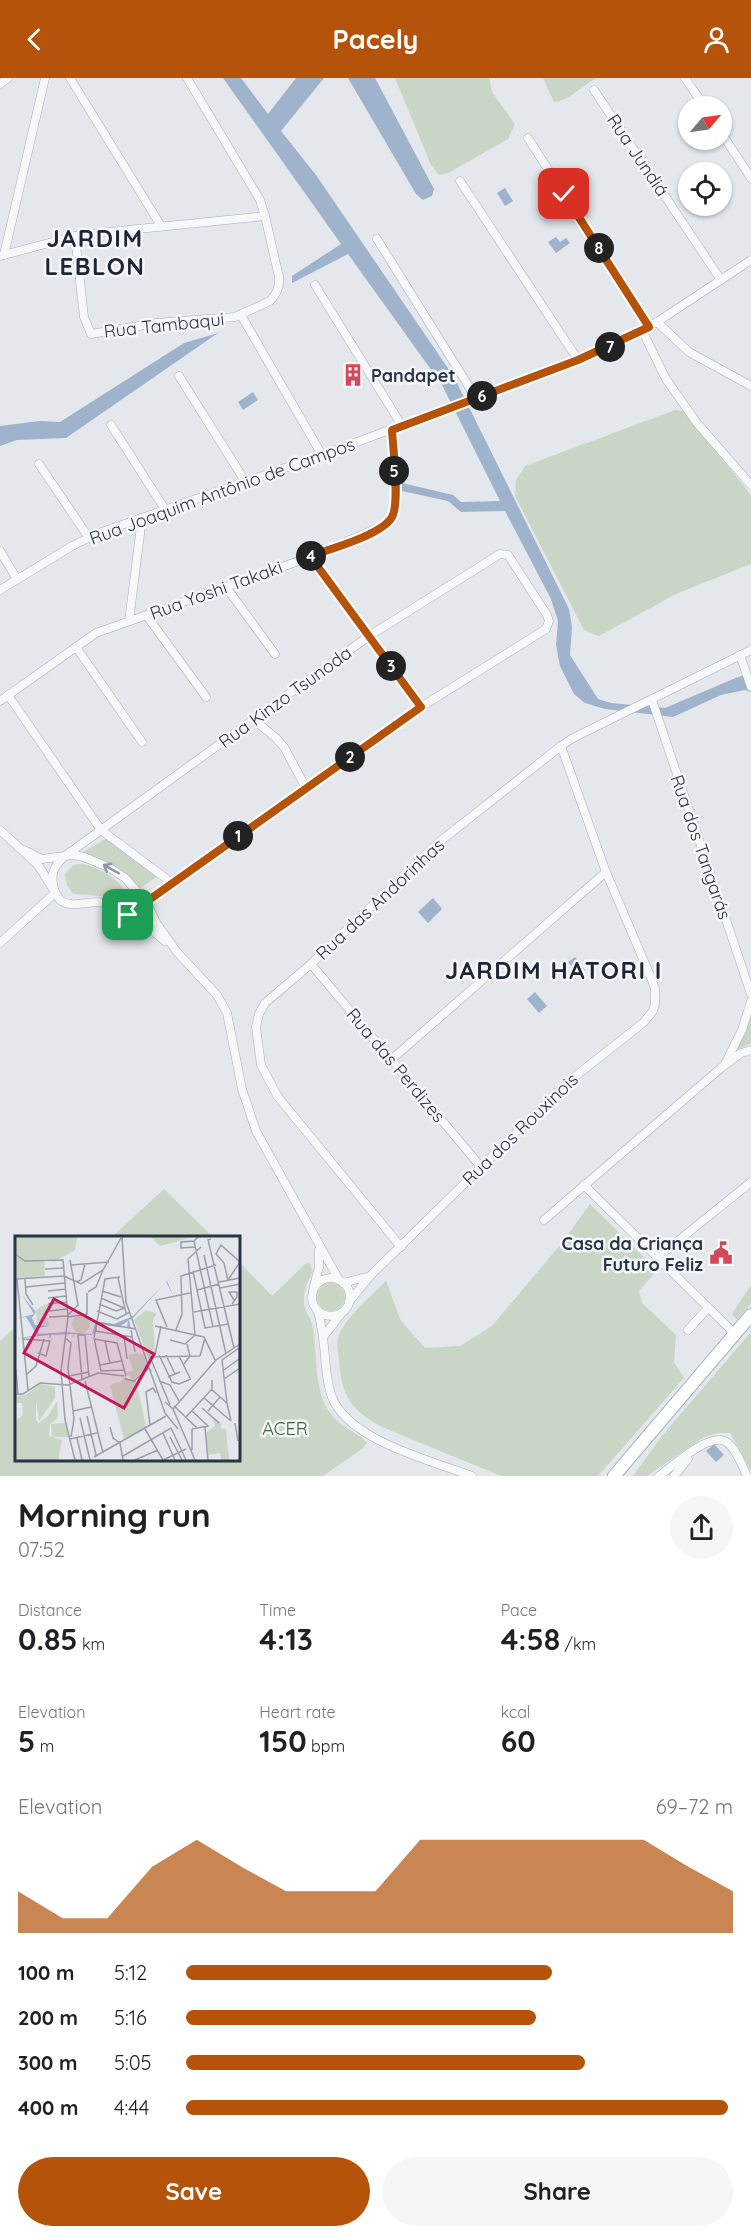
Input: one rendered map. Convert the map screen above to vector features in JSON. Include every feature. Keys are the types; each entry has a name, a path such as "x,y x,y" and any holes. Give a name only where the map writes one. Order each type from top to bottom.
{"main road":[{"path":"614,1476 751,1316"},
{"path":"606,1476 643,1443"},
{"path":"624,1476 643,1443"}],"street":[{"path":"0,84 8,78"},
{"path":"45,78 2,255 75,236 265,216 260,200 187,78"},
{"path":"70,78 161,226"},
{"path":"685,78 697,96"},
{"name":"Rua Jundiá","path":"594,90 721,280"},
{"path":"528,138 650,326 666,379 697,423 751,485"},
{"path":"732,149 751,178"},
{"path":"460,181 578,360"},
{"name":"Rua Tambaqui","path":"75,236 84,317 91,334 156,323 230,318 270,301 278,291 279,277 265,216"},
{"path":"377,239 472,399"},
{"name":"Rua Joaquim Antônio de Campos","path":"0,590 89,538 392,430 578,360 650,326 751,260"},
{"path":"315,285 402,426"},
{"path":"241,315 322,455"},
{"path":"650,326 689,352 751,386"},
{"path":"180,376 245,481"},
{"path":"111,425 166,511"},
{"name":"Rua Yoshi Takaki","path":"0,701 96,633 381,528 392,517 396,504 392,430"},
{"path":"39,464 89,538"},
{"path":"129,621 142,518"},
{"path":"0,551 17,579"},
{"name":"Rua Kinzo Tsunoda","path":"65,856 369,636 505,553 547,615 549,621 544,631 421,707"},
{"path":"128,915 141,912 146,902 421,707 310,556"},
{"path":"226,587 275,654"},
{"path":"147,616 206,697"},
{"path":"76,647 142,742"},
{"name":"Rua das Andorinhas","path":"401,1246 285,1107 269,1083 261,1065 256,1027 265,1003 311,964 438,843 561,746 751,650"},
{"path":"740,655 751,687"},
{"path":"8,695 101,830 172,884"},
{"name":"Rua dos Tangarás","path":"652,700 751,993"},
{"path":"254,720 284,747 306,788"},
{"path":"392,1059 606,872 561,746"},
{"path":"0,830 38,865 64,903 75,905 103,902 153,931 180,954"},
{"path":"24,850 42,859 65,856 84,857 110,868 132,884 146,902 163,933 214,991 227,1013 250,1119 319,1246 349,1292 349,1302 323,1337"},
{"path":"55,892 52,872 65,856"},
{"name":"Rua dos Rouxinois","path":"349,1302 370,1276 576,1075 643,1023 653,1011 655,989 652,980 606,872"},
{"path":"1,940 55,892"},
{"name":"Rua das Perdizes","path":"311,964 481,1167"},
{"path":"721,1068 742,1030 751,1001"},
{"path":"544,1220 721,1068 741,1053 751,1050"},
{"path":"658,1257 751,1182"},
{"path":"584,1185 735,1334"},
{"path":"319,1246 319,1267 313,1302 318,1311 331,1395 338,1409 349,1422 374,1438 472,1476"},
{"name":"Rua dos Rouxinois","path":"341,1281 370,1276"},
{"path":"313,1292 320,1281 326,1279 341,1281"},
{"path":"688,1330 708,1308"},
{"path":"318,1311 330,1316 342,1313"},
{"path":"659,1476 712,1439 724,1440 734,1450 747,1476"},
{"path":"674,1476 697,1449"}],"green space":[{"path":"395,78 489,78 492,92 515,124 508,139 450,172 439,175 431,165"},
{"path":"543,78 597,78 571,96 554,102"},
{"path":"675,410 684,411 751,495 751,564 676,594 599,636 584,630 515,496 516,480 525,466"},
{"path":"107,838 158,876 139,889 120,870 80,854"},
{"path":"84,864 111,876 129,898 124,903 117,904 102,896 73,894 67,885 65,874 73,865"},
{"path":"751,1017 751,1043 738,1049 737,1046"},
{"path":"164,1189 212,1236 113,1236"},
{"path":"590,1204 657,1270 639,1291 642,1303 676,1335 674,1362 684,1378 598,1476 501,1476 382,1427 363,1415 350,1401 340,1373 338,1338 345,1324 386,1281 401,1321 425,1348 460,1346 492,1326 561,1244"},
{"name":"ACER","path":"240,1263 272,1296 305,1264 309,1263 313,1271 305,1290 304,1305 314,1334 318,1379 323,1400 333,1416 367,1443 323,1476 0,1476 0,1341 15,1327 15,1461 240,1461"},
{"path":"331,1283 341,1287 345,1297 341,1307 331,1311 321,1307 317,1297 321,1287"},
{"path":"751,1285 751,1303 737,1320 732,1314"},
{"path":"751,1332 751,1471 730,1433 719,1433 704,1437 647,1476 633,1476 661,1437"}],"water":[{"path":"223,78 241,78 268,114 296,78 324,78 281,131 316,175 454,377 569,609 572,627 570,655 598,699 611,703 665,708 738,677 751,674 751,692 745,690 721,695 673,717 605,709 585,703 574,694 560,666 556,645 558,621 551,599 505,511 461,512 448,501 402,491 402,483 453,495 461,502 500,501 442,385 348,254 292,283 292,276 341,244"},
{"path":"348,78 375,78 434,189 432,196 423,200 416,194"},
{"path":"505,188 513,201 505,206 497,193"},
{"path":"556,237 560,242 566,238 570,243 556,253 548,242"},
{"path":"218,333 66,438 17,440 0,446 0,426 39,421 60,422 184,343"},
{"path":"253,392 258,400 243,410 238,402"},
{"path":"433,898 442,909 428,923 418,912"},
{"path":"575,957 585,970 579,975 568,962"},
{"path":"535,992 547,1006 539,1013 527,999"},
{"path":"714,1444 724,1455 716,1462 706,1451"}],"place":[{"name":"Pandapet","path":"353,375"},
{"name":"Casa da Criança Futuro Feliz","path":"721,1253"}],"district":[{"name":"JARDIM LEBLON","path":"95,252"},
{"name":"JARDIM HATORI I","path":"554,970"}],"route":[{"path":"128,915 141,912 146,902 421,707 310,556 381,528 392,517 396,504 392,430 578,360 649,327 564,194"}]}
